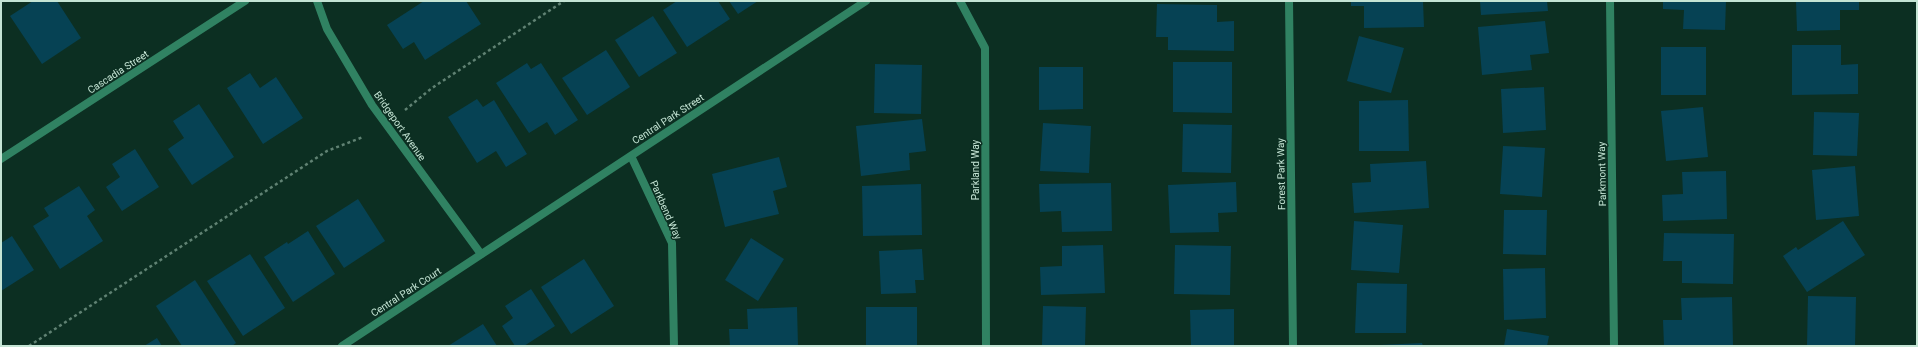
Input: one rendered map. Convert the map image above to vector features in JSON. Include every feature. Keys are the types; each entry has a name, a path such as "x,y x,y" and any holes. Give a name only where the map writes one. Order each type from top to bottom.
{"street":[{"name":"Cascadia Street","path":"1,159 245,1"},
{"name":"Bridgeport Avenue","path":"317,1 327,29 372,105 481,254"},
{"name":"Central Park Street","path":"481,254 866,1"},
{"name":"Parkland Way","path":"960,1 985,48 986,346"},
{"name":"Forest Park Way","path":"1289,1 1293,346"},
{"name":"Parkmont Way","path":"1610,1 1614,346"},
{"name":"Parkbend Way","path":"631,156 672,243 674,346"},
{"name":"Central Park Court","path":"342,346 481,254"}],"path":[{"path":"405,110 432,88 564,1"},
{"path":"29,346 327,151 363,137"}],"building":[{"path":"33,1 57,1 81,38 42,64 10,16"},
{"path":"424,1 466,1 481,24 425,60 414,42 403,49 387,25"},
{"path":"677,1 718,1 730,19 687,47 663,10"},
{"path":"729,1 758,1 738,14"},
{"path":"1351,1 1423,1 1424,27 1364,28 1364,6 1351,6"},
{"path":"1480,1 1547,1 1548,11 1481,15"},
{"path":"1663,1 1726,1 1725,30 1683,29 1684,10 1663,9"},
{"path":"1796,1 1859,1 1859,10 1840,10 1840,30 1797,31"},
{"path":"1157,4 1217,5 1217,22 1234,21 1234,51 1168,50 1168,37 1156,37"},
{"path":"653,16 677,53 639,77 615,40"},
{"path":"1545,21 1549,53 1530,55 1532,70 1482,75 1478,27"},
{"path":"1359,36 1404,48 1391,93 1347,81"},
{"path":"1792,45 1841,45 1841,65 1858,64 1858,94 1792,95"},
{"path":"1661,47 1706,47 1706,95 1661,95"},
{"path":"606,50 630,87 587,115 562,78"},
{"path":"1173,62 1232,62 1232,113 1173,112"},
{"path":"527,63 531,69 541,63 578,120 555,135 547,122 529,133 496,83"},
{"path":"875,64 922,65 921,114 874,113"},
{"path":"1039,67 1083,67 1083,109 1039,110"},
{"path":"250,73 260,88 276,77 303,118 263,144 227,88"},
{"path":"1544,87 1546,130 1503,133 1501,89"},
{"path":"477,99 483,107 494,100 527,154 506,167 496,151 477,163 448,117"},
{"path":"1408,100 1409,151 1359,151 1359,101"},
{"path":"199,104 234,157 192,185 168,149 184,138 173,121"},
{"path":"1703,107 1708,157 1666,161 1661,111"},
{"path":"1814,112 1859,113 1857,156 1813,155"},
{"path":"922,119 926,151 909,153 910,170 861,176 856,126"},
{"path":"1043,123 1091,126 1089,173 1040,171"},
{"path":"1183,124 1232,125 1231,173 1182,172"},
{"path":"1503,146 1545,148 1542,197 1500,194"},
{"path":"135,149 159,187 122,211 106,187 120,177 112,164"},
{"path":"779,157 787,187 773,191 779,214 725,227 712,174"},
{"path":"1426,161 1429,208 1354,213 1352,183 1371,182 1370,164"},
{"path":"1855,166 1859,216 1816,220 1812,170"},
{"path":"1726,171 1727,219 1663,221 1662,195 1683,194 1682,172"},
{"path":"1236,182 1237,212 1218,213 1219,232 1170,233 1168,185"},
{"path":"1111,183 1112,231 1062,232 1061,211 1040,212 1039,184"},
{"path":"921,184 922,235 863,236 862,186"},
{"path":"79,186 95,210 87,216 103,241 60,269 33,226 49,216 44,208"},
{"path":"358,199 385,241 344,268 316,226"},
{"path":"1504,210 1547,210 1546,255 1503,254"},
{"path":"1354,221 1403,225 1399,273 1351,270"},
{"path":"1843,221 1865,255 1807,292 1783,256 1796,247 1798,250"},
{"path":"308,231 335,274 293,302 264,257 287,242 288,244"},
{"path":"1664,233 1734,234 1733,284 1682,283 1682,261 1663,261"},
{"path":"12,236 34,270 1,291 1,243"},
{"path":"751,238 784,259 758,301 725,280"},
{"path":"1103,245 1105,293 1041,295 1040,267 1062,266 1062,246"},
{"path":"1175,245 1231,246 1230,295 1174,294"},
{"path":"922,249 924,280 915,280 916,293 881,294 879,251"},
{"path":"250,254 285,308 243,336 207,281"},
{"path":"584,259 614,306 571,334 541,287"},
{"path":"1545,268 1546,318 1504,320 1503,269"},
{"path":"195,280 236,343 232,346 182,346 156,306"},
{"path":"1357,283 1407,284 1406,333 1355,333"},
{"path":"531,289 555,326 524,346 515,346 502,326 513,318 505,306"},
{"path":"1808,296 1856,297 1855,346 1807,346"},
{"path":"1732,297 1733,345 1664,346 1663,320 1682,320 1681,298"},
{"path":"1043,306 1086,307 1085,346 1042,346"},
{"path":"797,307 798,346 730,346 729,329 748,329 747,309"},
{"path":"866,307 917,307 917,346 866,346"},
{"path":"1234,309 1234,346 1191,346 1190,310"},
{"path":"483,324 497,346 448,346"},
{"path":"1507,329 1549,336 1547,346 1504,346"},
{"path":"157,338 162,346 144,346"},
{"path":"1422,343 1423,346 1380,346 1380,345"}]}
